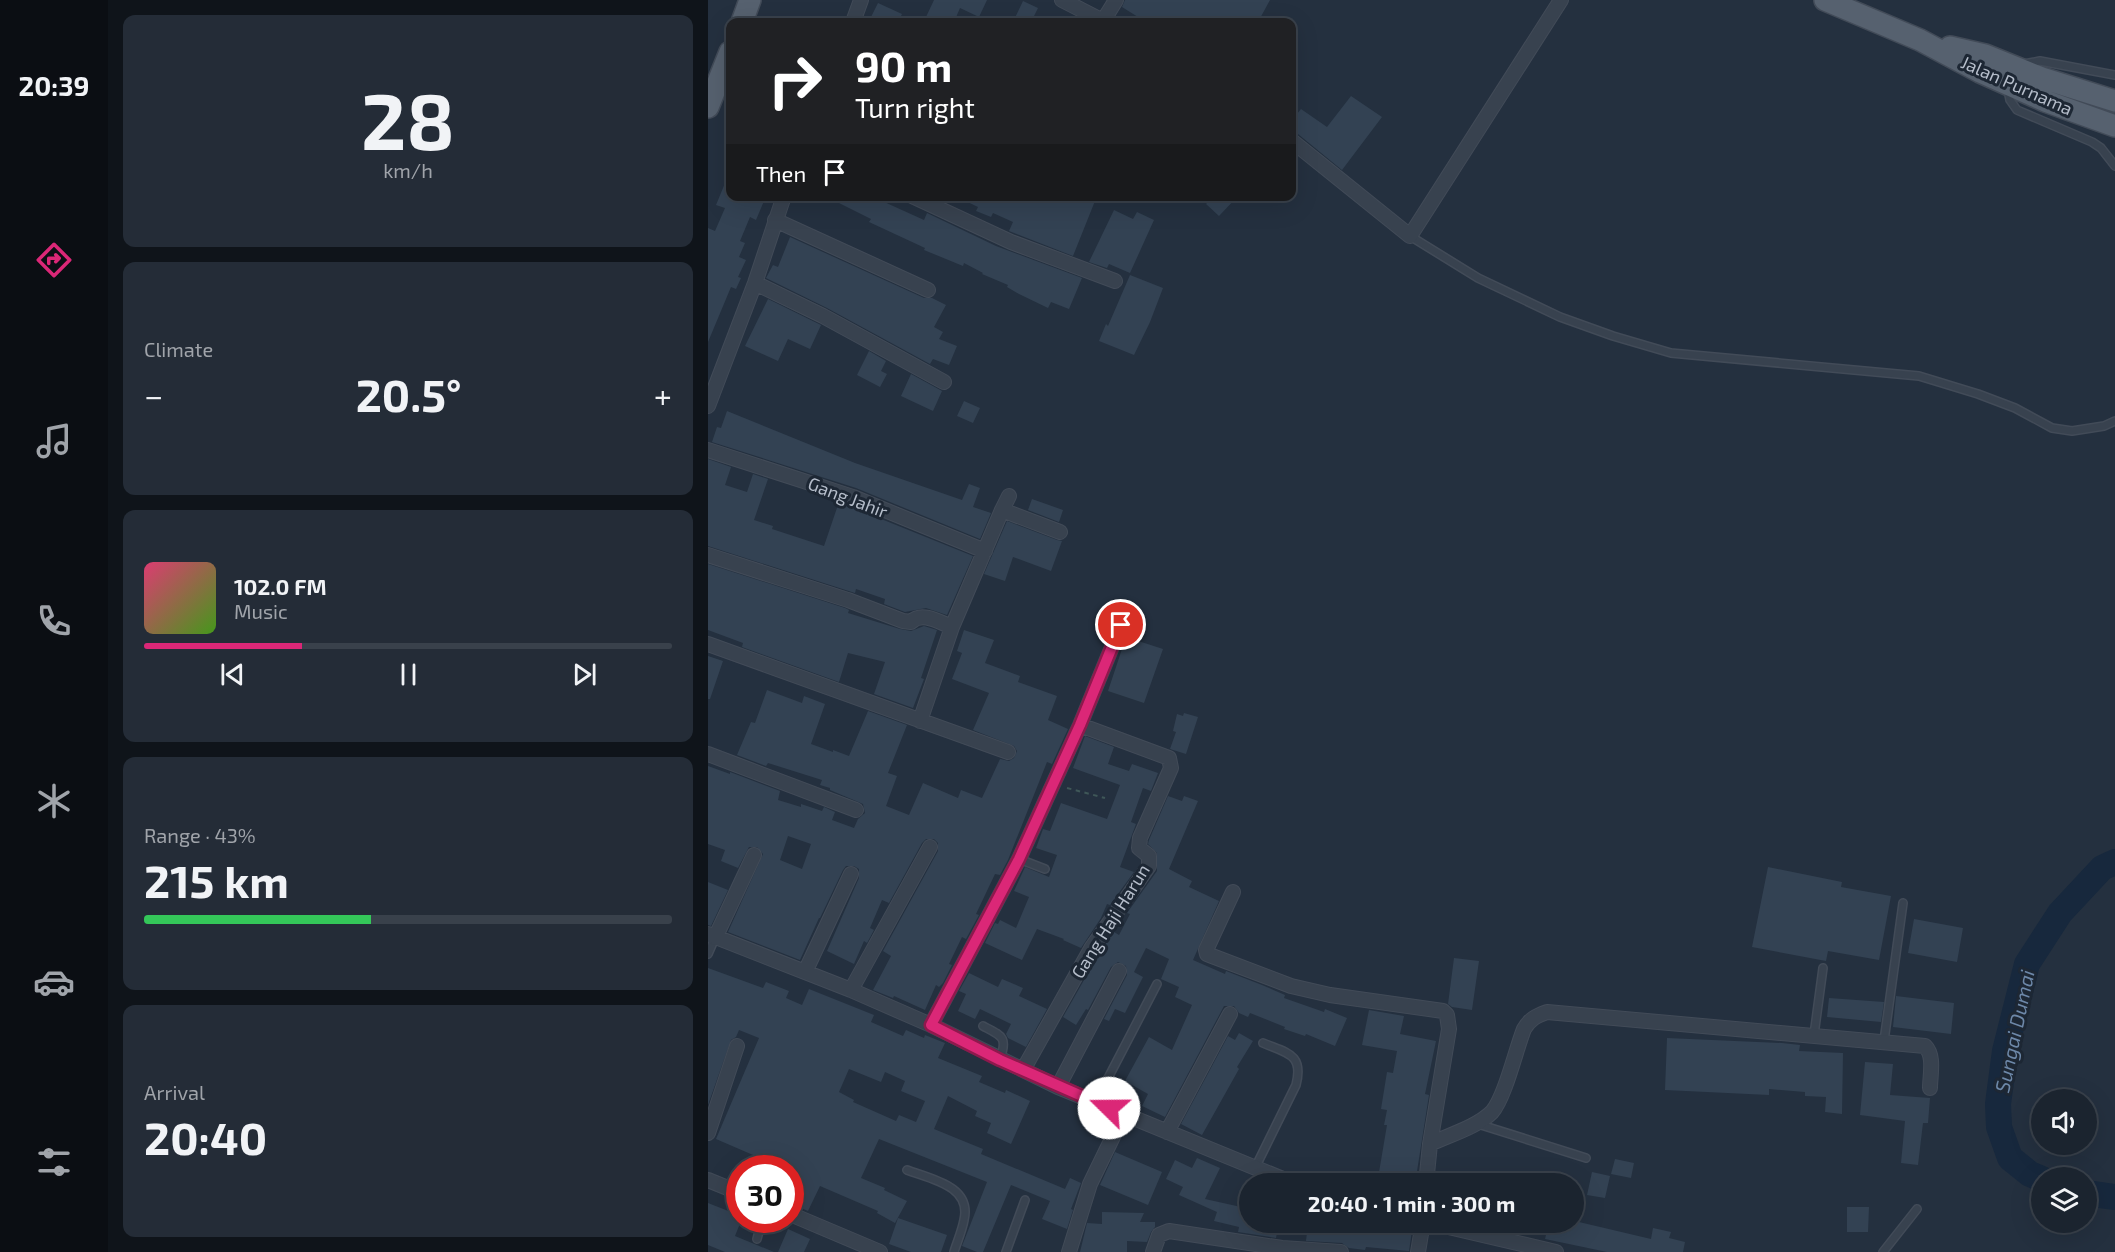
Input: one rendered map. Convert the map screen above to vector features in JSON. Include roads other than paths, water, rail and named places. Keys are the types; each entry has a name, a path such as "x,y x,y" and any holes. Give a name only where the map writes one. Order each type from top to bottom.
{"main road":[{"path":"743,18 750,0"},
{"name":"Jalan Purnama","path":"1825,0 2012,76 2115,101"},
{"path":"708,107 712,83 726,59"},
{"name":"Jalan Purnama","path":"2012,76 2045,101 2115,126"}],"street":[{"path":"854,18 861,0"},
{"path":"1062,0 1096,18"},
{"path":"1106,18 1116,0"},
{"path":"1296,147 1410,236 1561,0"},
{"path":"708,406 755,283 782,201"},
{"path":"923,201 1011,242 1115,281"},
{"path":"776,220 928,290"},
{"path":"755,283 823,316 944,382"},
{"name":"Gang Jahir","path":"708,450 853,497 986,551"},
{"path":"921,721 952,627 1009,496"},
{"path":"1002,510 1060,532"},
{"path":"708,555 848,600 903,621 911,622 915,617 922,616 952,627"},
{"path":"931,1025 1019,859 1080,725 1121,625"},
{"path":"708,644 1008,752"},
{"name":"Gang Haji Harun","path":"1023,1070 1092,947 1149,866 1149,856 1139,848 1140,838 1172,768 1169,758 1080,725"},
{"path":"708,754 856,810"},
{"path":"851,990 930,846"},
{"path":"754,855 712,936 851,990 931,1025 1058,1087 1267,1173"},
{"path":"805,972 851,874"},
{"path":"1233,892 1206,950 1207,954 1212,957 1291,986 1330,995 1443,1011 1447,1015 1449,1029 1427,1173"},
{"path":"1058,1087 1119,971"},
{"path":"1430,1144 1475,1123 1492,1112 1499,1100 1521,1036 1529,1021 1547,1012 1925,1046 1929,1048 1931,1055 1929,1088"},
{"path":"1167,1132 1230,1014"},
{"path":"708,1133 737,1046"},
{"path":"1069,1252 1090,1184 1124,1114"},
{"path":"708,1180 726,1187"},
{"path":"804,1220 880,1252"},
{"path":"1153,1252 1159,1235 1169,1231 1282,1248 1341,1252"},
{"path":"1418,1252 1422,1233"},
{"path":"1473,1233 1556,1252"}],"lane":[{"path":"2115,75 2040,61 2026,63 2012,76 2010,100 2017,110 2092,142 2101,148 2115,166"},
{"path":"1410,236 1478,278 1560,317 1612,336 1671,353 1919,376 2015,408 2052,428 2072,431 2104,426 2115,421"},
{"path":"1019,859 1045,869"},
{"path":"1884,1041 1903,903"},
{"path":"708,954 712,936"},
{"path":"1814,1035 1823,968"},
{"path":"1095,1102 1157,984"},
{"path":"983,1026 1001,1035 1004,1040 1000,1060"},
{"path":"1254,1168 1299,1075 1297,1061 1292,1055 1263,1043"},
{"path":"1475,1123 1586,1158"},
{"path":"907,1170 953,1187 960,1195 964,1206 964,1218 954,1252"},
{"path":"1006,1252 1025,1200"},
{"path":"1883,1252 1917,1209"},
{"path":"757,1239 759,1233"}],"waterway":[{"name":"Sungai Dumai","path":"2031,1174 2010,1158 1999,1127 1998,1104 2005,1051 2027,964 2060,913 2102,868 2115,862"},
{"name":"Sungai Dumai","path":"2097,1195 2115,1197"}]}
